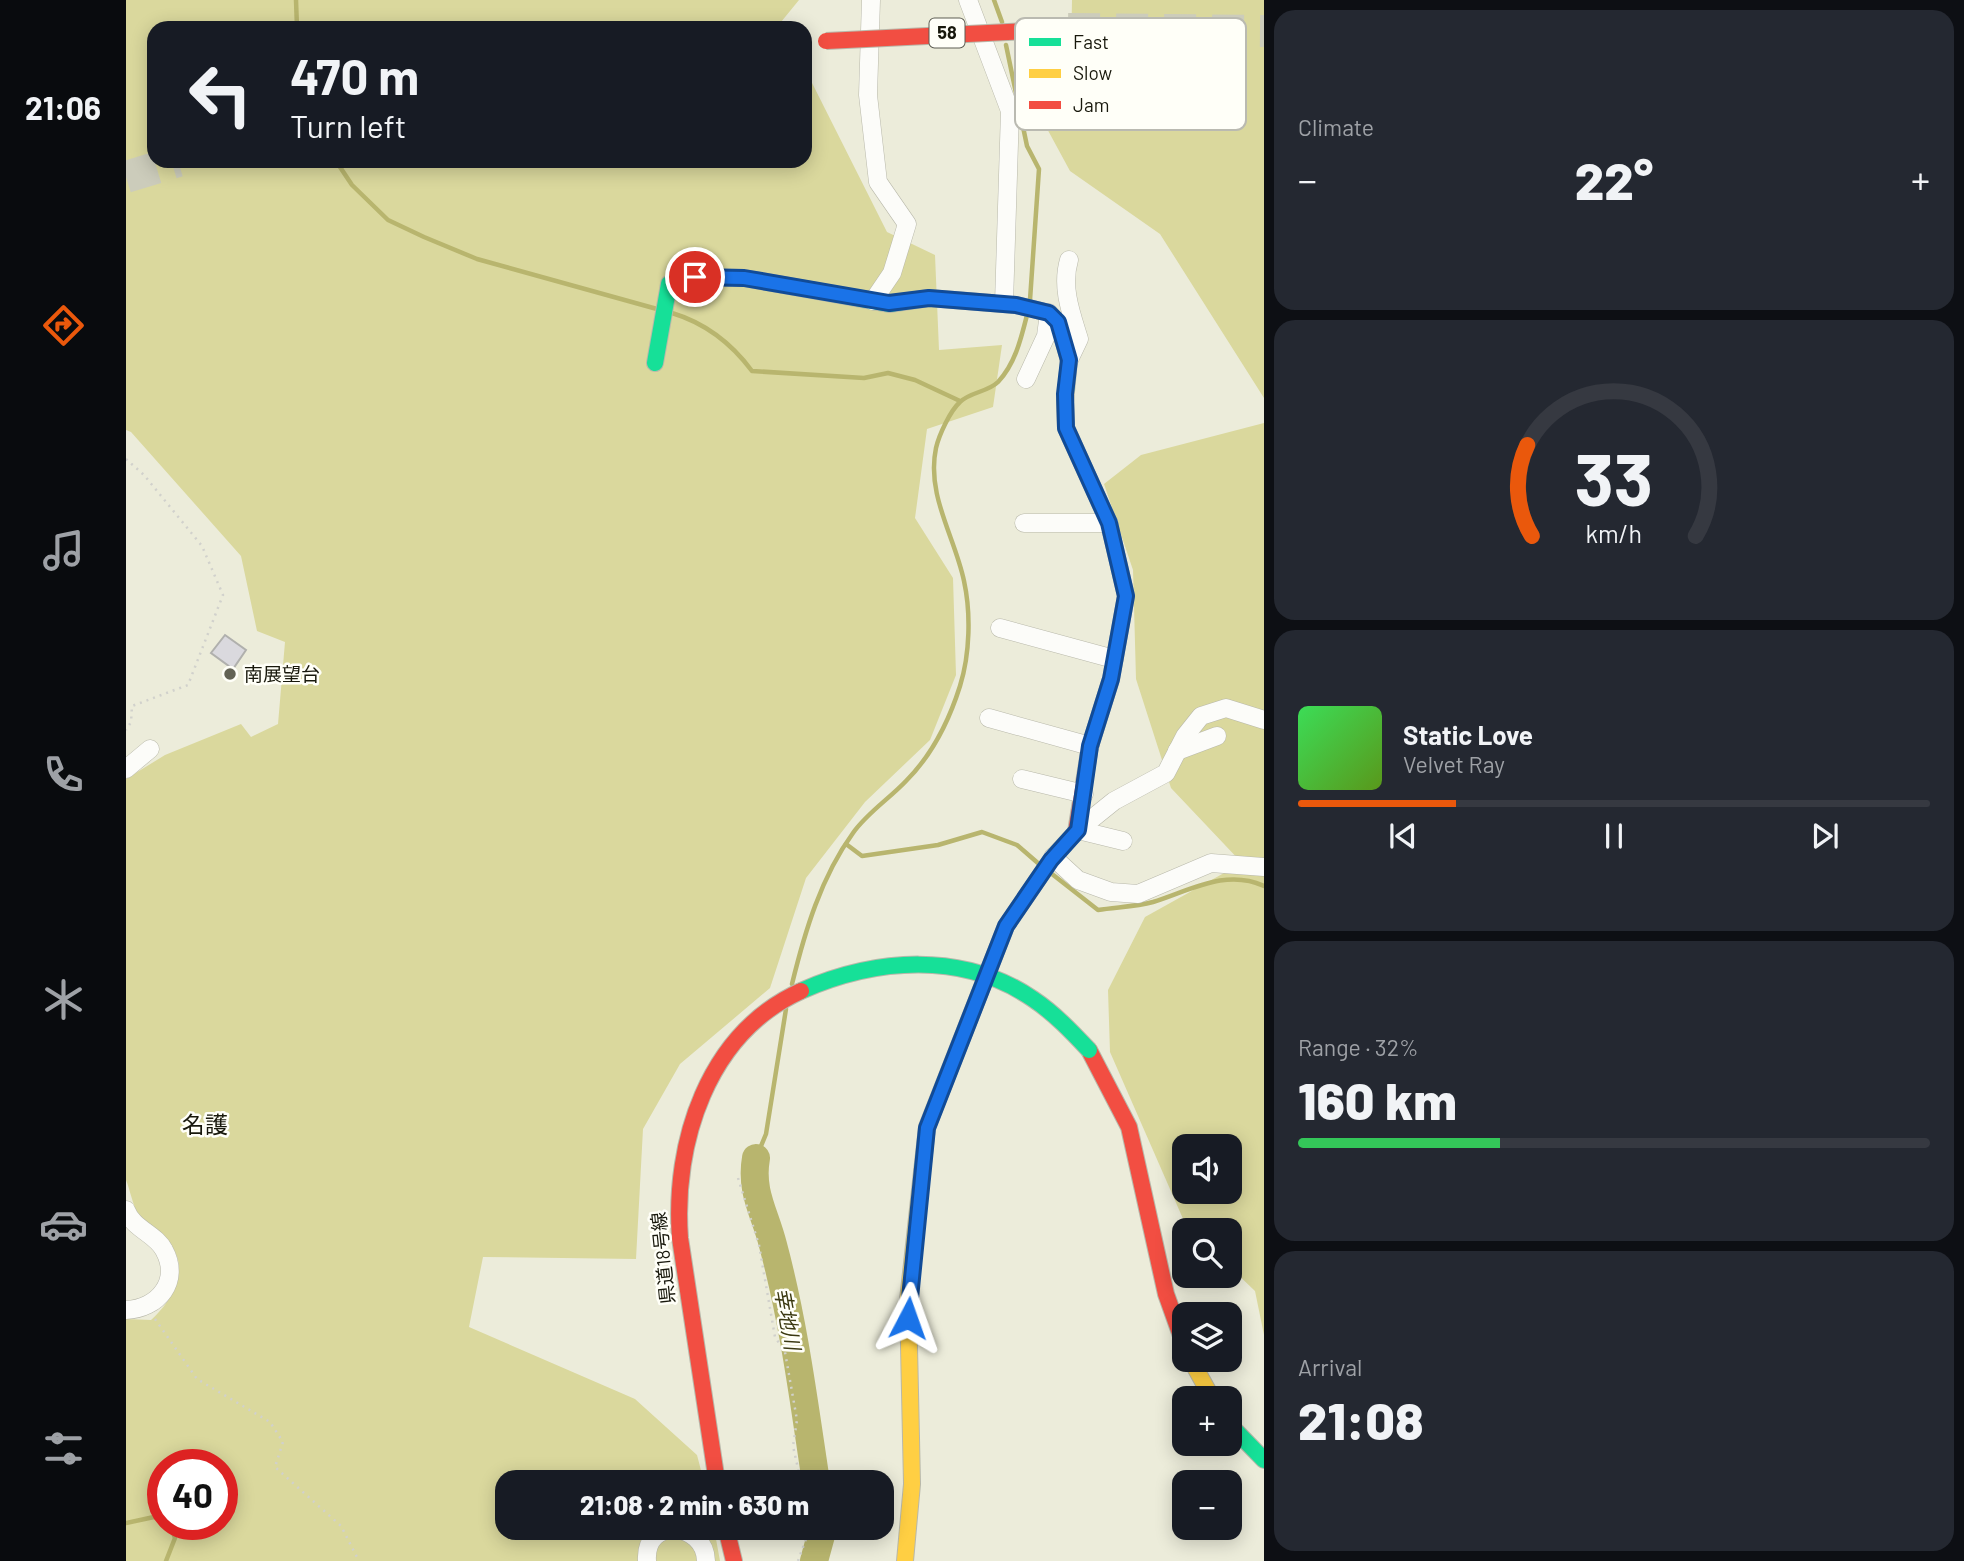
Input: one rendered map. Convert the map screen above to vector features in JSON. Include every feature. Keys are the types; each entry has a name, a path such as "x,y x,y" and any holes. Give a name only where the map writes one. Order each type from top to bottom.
{"main road":[{"name":"58","path":"826,41 1015,32"},
{"path":"655,363 669,284 695,277 744,278 889,303 929,298 1010,304 1044,311 1058,322 1069,360 1065,394 1066,428 1109,523 1126,596 1114,659 1090,746 1078,830 1052,859 1006,926 927,1128 908,1300 912,1484 905,1561"},
{"name":"県道18号線","path":"715,1470 681,1243 678,1189 689,1130 699,1103 735,1042 772,1009 819,983 848,972 911,963 965,970 1013,987 1041,1004 1089,1050 1115,1094 1129,1126 1163,1278 1172,1306"},
{"path":"1242,1437 1264,1460"},
{"path":"729,1540 734,1561"}],"street":[{"path":"871,0 868,95 878,181 907,223 892,273 873,301"},
{"path":"968,0 1010,111 1010,304"},
{"path":"1069,260 1064,275 1079,339 1069,360"},
{"path":"1026,379 1046,336 1044,311"},
{"path":"1024,523 1109,523"},
{"path":"1000,628 1114,659"},
{"path":"1078,830 1114,801 1166,773 1177,751 1201,716 1226,708 1264,720"},
{"path":"989,718 1090,746"},
{"path":"1177,751 1217,736"},
{"path":"126,769 150,749"},
{"path":"1023,779 1084,794"},
{"path":"1078,830 1123,841"},
{"path":"1052,859 1078,880 1111,892 1138,894 1212,863 1264,867"},
{"path":"126,1210 144,1233 163,1248 169,1269 168,1286 147,1308 126,1310"},
{"path":"648,1561 646,1547 652,1537 663,1531 681,1529 697,1538 706,1553 706,1561"}],"path":[{"path":"126,459 144,475 202,546 223,595 188,685 126,706"},
{"path":"126,730 131,722 132,706"},
{"path":"738,1178 759,1245 775,1337 785,1352 797,1420 793,1446 798,1470"},
{"path":"147,1308 197,1379 270,1422 283,1442 275,1466 341,1526 359,1561"},
{"path":"798,1561 806,1540"}],"shaded area":[{"path":"126,0 799,0 782,21 147,21 147,168 812,168 812,83 887,232 935,255 939,350 1002,345 993,407 927,429 915,518 953,578 956,675 930,740 865,802 806,878 770,988 680,1064 643,1129 636,1259 483,1257 469,1327 635,1399 697,1455 701,1470 495,1470 495,1540 716,1540 720,1561 126,1561 126,1319 151,1320 171,1296 179,1267 172,1247 144,1222 137,1212 126,1180 126,779 165,755 241,724 251,737 278,724 285,642 257,631 241,556 131,432 126,430"},
{"path":"1072,0 1264,0 1264,398 1160,234 1070,171 1048,130 1246,130 1246,18 1072,18"},
{"path":"1264,423 1264,1335 1255,1291 1242,1279 1242,1218 1183,1218 1177,1204 1242,1204 1242,1134 1172,1134 1172,1194 1110,1052 1108,990 1145,917 1242,863 1171,788 1136,679 1133,570 1104,484 1141,455"}],"building":[{"path":"225,635 246,650 233,669 211,653"}],"waterway":[{"path":"296,0 297,21"},
{"path":"994,0 1002,22"},
{"path":"1006,45 1015,88"},
{"path":"1024,130 1027,146 1039,169 1030,300"},
{"path":"341,168 352,185 388,220 424,237 477,259 657,309"},
{"path":"672,313 696,322 717,336 736,352 752,371 864,378 888,373 915,380 960,401"},
{"path":"792,984 815,905 842,850 865,819 899,788 924,760 939,737 956,699 966,661 968,606 960,565 938,499 934,465 936,448 945,424 956,406 969,396 994,385 1004,375 1017,351 1027,315"},
{"path":"846,844 862,856 938,845 982,832 1017,845 1039,864"},
{"path":"1052,874 1098,910 1146,904 1222,880 1236,879 1264,886"},
{"path":"756,1158 766,1134 786,1009"},
{"name":"幸地川","path":"756,1158 757,1192 787,1304 814,1470"},
{"path":"126,1523 147,1518"},
{"path":"166,1561 174,1540"},
{"name":"幸地川","path":"814,1561 820,1540"}],"tunnel":[{"path":"1246,31 1264,31"},
{"path":"126,177 155,168"}],"traffic: fast":[{"path":"655,363 669,284 695,277 744,278 889,304 929,298 1016,305 1049,313 1058,322 1069,360 1065,402"},
{"path":"922,1172 927,1127 1006,926 1053,857 1076,832"},
{"path":"801,991 830,980 889,966 949,967 978,973 1033,999 1089,1050"},
{"path":"1242,1437 1264,1460"}],"traffic: slow":[{"path":"905,1561 912,1484 908,1300 922,1172"},
{"path":"1198,1372 1205,1386"}],"traffic: jam":[{"path":"826,41 1015,32"},
{"path":"1065,402 1066,428 1109,523 1126,596 1111,679 1090,746 1076,832"},
{"path":"715,1470 680,1238 679,1202 683,1165 690,1129 703,1095 720,1063 741,1034 769,1010 801,991"},
{"path":"1089,1050 1129,1127 1172,1311"},
{"path":"729,1540 734,1561"}],"place":[{"name":"南展望台","path":"230,674"}],"district":[{"name":"名護","path":"205,1125"}],"route":[{"path":"695,277 744,278 889,303 929,298 1016,305 1049,313 1058,322 1069,360 1065,394 1066,428 1109,523 1126,596 1111,679 1090,746 1078,830 1051,860 1006,926 927,1128 921,1166 908,1318"}]}
